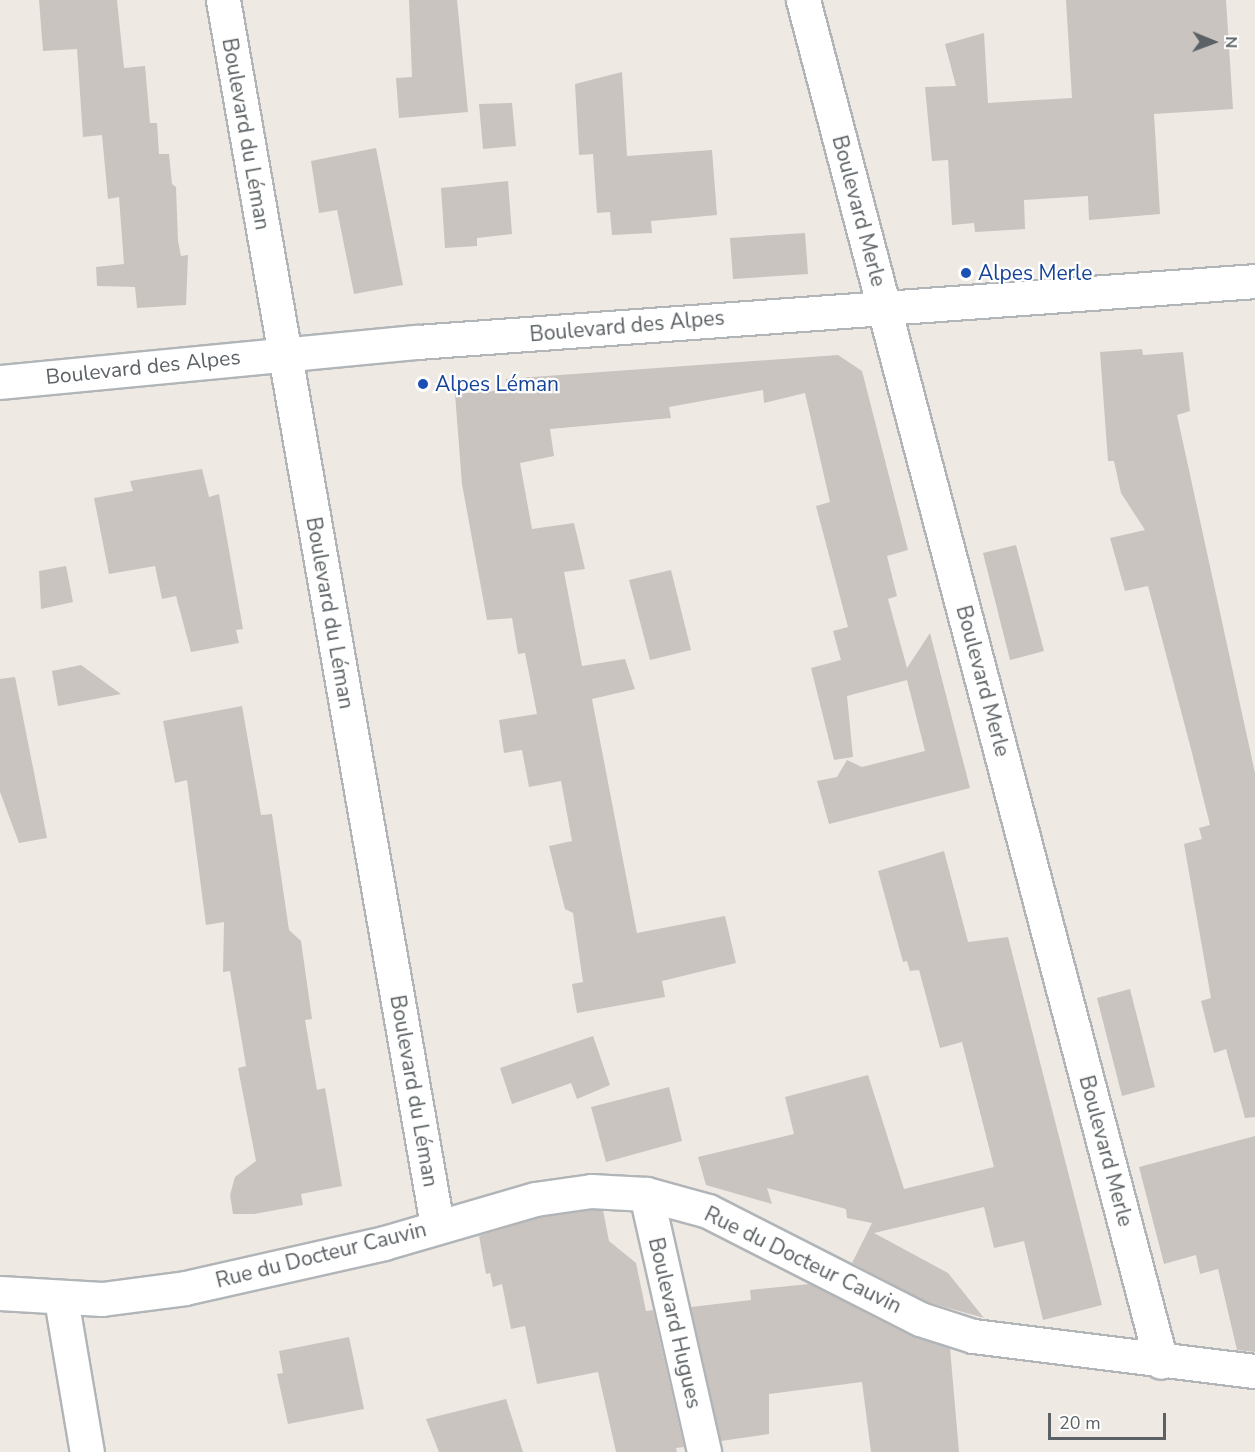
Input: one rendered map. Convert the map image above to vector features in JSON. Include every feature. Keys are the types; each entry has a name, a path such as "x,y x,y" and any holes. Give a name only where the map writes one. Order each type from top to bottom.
{"street":[{"name":"Boulevard du Léman","path":"223,0 437,1225"},
{"name":"Boulevard Merle","path":"803,0 1161,1362"},
{"name":"Boulevard des Alpes","path":"0,382 285,353 885,306 1255,281"},
{"name":"Rue du Docteur Cauvin","path":"0,1293 61,1299 102,1299 185,1288 384,1243 437,1225 535,1199 591,1191 646,1194 708,1211 920,1319 973,1336 1161,1362 1255,1371"},
{"name":"Boulevard Hugues","path":"646,1194 704,1452"},
{"path":"61,1299 87,1452"}],"building":[{"path":"39,0 117,0 124,68 145,66 150,123 157,123 159,154 169,154 172,184 176,187 178,241 181,256 188,255 186,305 137,308 135,287 97,286 96,267 124,264 119,197 108,199 102,135 83,137 77,49 43,51"},
{"path":"409,0 457,0 468,112 399,118 396,78 412,77"},
{"path":"1066,0 1226,0 1233,109 1154,114 1160,214 1089,220 1088,196 1024,200 1025,229 975,232 974,223 952,225 948,160 932,161 925,87 956,86 945,44 984,33 988,103 1072,98"},
{"path":"622,72 627,156 712,150 717,215 651,221 652,233 612,235 610,212 597,213 593,154 579,155 575,84"},
{"path":"512,103 516,146 483,149 479,104"},
{"path":"376,148 403,285 354,294 337,210 319,213 311,161"},
{"path":"508,181 512,234 477,238 477,246 445,248 441,188"},
{"path":"805,233 808,274 733,279 730,238"},
{"path":"1142,349 1143,355 1183,352 1190,411 1177,415 1255,773 1255,1117 1245,1118 1226,1049 1214,1053 1201,1001 1211,998 1184,844 1202,839 1199,828 1210,825 1191,749 1148,586 1125,591 1110,538 1145,530 1121,493 1114,461 1108,461 1100,352"},
{"path":"838,355 862,371 908,550 887,556 897,596 888,599 907,668 930,633 970,788 829,824 817,781 837,777 847,760 862,767 925,751 907,680 847,696 853,757 834,760 811,668 841,660 833,631 848,627 816,506 830,502 805,393 764,403 763,390 669,407 671,418 550,429 554,456 520,463 532,529 574,523 585,569 564,572 582,666 625,659 635,689 592,699 637,933 725,916 736,963 662,981 665,997 577,1013 572,984 583,982 573,913 565,909 549,846 572,841 561,781 529,787 522,750 504,753 499,720 537,714 525,653 518,654 512,618 487,620 462,484 455,394 507,390 506,379"},
{"path":"202,469 209,497 219,494 243,629 236,630 239,643 191,652 176,596 162,599 155,566 109,574 94,498 133,491 130,481"},
{"path":"1016,545 1044,651 1010,660 983,553"},
{"path":"66,566 73,602 41,609 39,571"},
{"path":"671,570 691,650 650,660 629,580"},
{"path":"81,665 121,694 58,706 52,671"},
{"path":"15,677 47,838 19,843 0,792 0,679"},
{"path":"242,706 261,815 272,814 289,930 301,941 312,1019 305,1020 317,1090 325,1088 342,1186 301,1194 303,1205 254,1214 233,1214 230,1195 235,1177 256,1161 238,1068 246,1066 230,971 223,972 224,922 206,925 187,780 175,783 163,721"},
{"path":"944,851 968,942 1008,937 1102,1305 1043,1320 1024,1241 994,1248 984,1207 874,1233 948,1273 984,1318 927,1302 852,1263 872,1223 847,1218 846,1209 767,1188 772,1204 706,1185 698,1157 794,1134 785,1097 868,1075 904,1189 994,1167 962,1042 940,1048 919,970 910,971 907,961 903,962 878,871"},
{"path":"1130,989 1155,1087 1122,1096 1097,998"},
{"path":"593,1036 610,1085 577,1099 571,1083 512,1104 500,1068"},
{"path":"669,1087 682,1141 606,1162 591,1107"},
{"path":"1255,1136 1255,1352 1237,1350 1218,1269 1200,1274 1196,1255 1164,1264 1139,1167"},
{"path":"603,1210 609,1241 636,1263 646,1311 653,1310 684,1447 676,1448 677,1452 616,1452 598,1372 537,1384 525,1326 511,1329 502,1284 493,1287 490,1273 486,1274 479,1236 539,1217"},
{"path":"810,1284 911,1336 950,1348 959,1452 871,1452 862,1382 769,1394 769,1434 721,1441 691,1307 751,1300 750,1290"},
{"path":"349,1337 364,1409 288,1424 277,1374 283,1373 279,1351"},
{"path":"506,1399 523,1452 439,1452 426,1419"}],"place":[{"name":"Alpes Merle","path":"966,273"},
{"name":"Alpes Léman","path":"423,384"}]}
